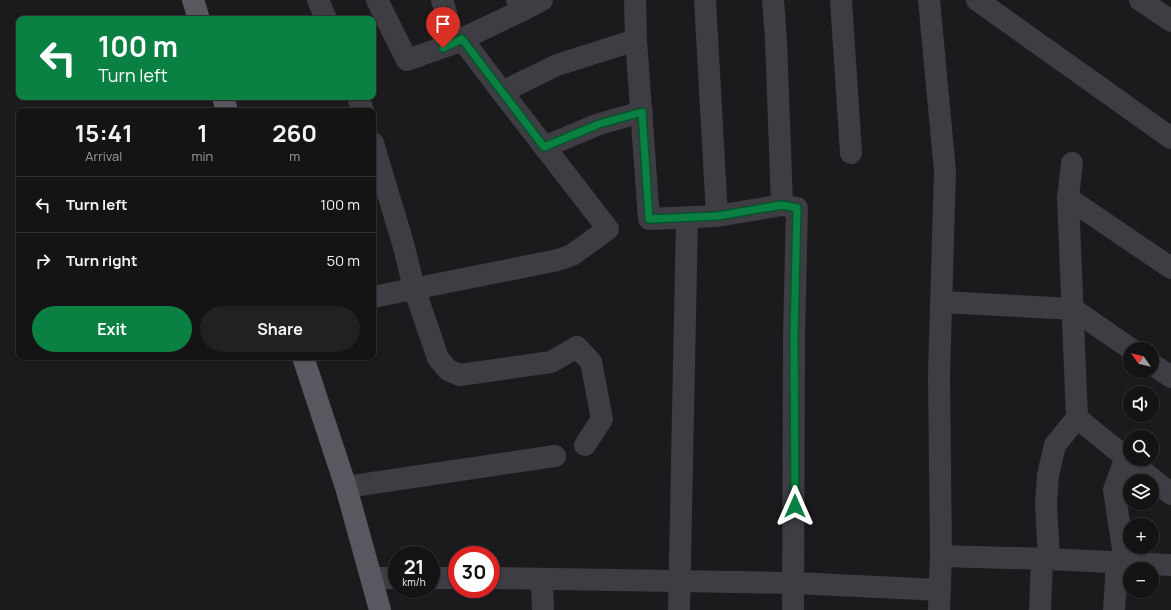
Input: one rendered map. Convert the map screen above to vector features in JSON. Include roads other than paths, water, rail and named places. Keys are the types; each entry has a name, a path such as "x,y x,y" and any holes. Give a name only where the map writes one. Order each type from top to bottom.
{"main road":[{"path":"193,0 198,16"},
{"path":"304,360 346,487 380,610"}],"street":[{"path":"318,0 325,16"},
{"path":"377,0 407,60 458,41 519,5 542,0"},
{"path":"376,296 558,260 572,255 608,229 502,92 458,41 442,0"},
{"path":"635,0 636,40 649,219 717,216 782,205 797,208 794,336 795,583 793,610"},
{"path":"705,0 717,216"},
{"path":"773,0 776,40 782,205"},
{"path":"841,0 851,153"},
{"path":"500,578 795,583 940,600 939,375 945,171 929,0"},
{"path":"977,0 1171,138"},
{"path":"1140,0 1171,21"},
{"path":"502,92 557,65 636,40"},
{"path":"544,147 599,124 642,112"},
{"path":"376,153 404,247 414,288 438,358 448,370 460,375 551,362 578,347 591,362 602,419 585,445"},
{"path":"1040,610 1045,559 1048,475 1055,445 1077,418 1068,198 1072,164"},
{"path":"1068,198 1171,268"},
{"path":"679,610 687,218"},
{"path":"941,302 1073,310 1123,344"},
{"path":"1159,369 1171,377"},
{"path":"1077,418 1123,455"},
{"path":"346,487 555,456"},
{"path":"1114,610 1121,563 1114,490 1123,465"},
{"path":"1137,466 1171,494"},
{"path":"941,556 1171,565"},
{"path":"372,578 388,578"},
{"path":"542,579 543,610"}]}
